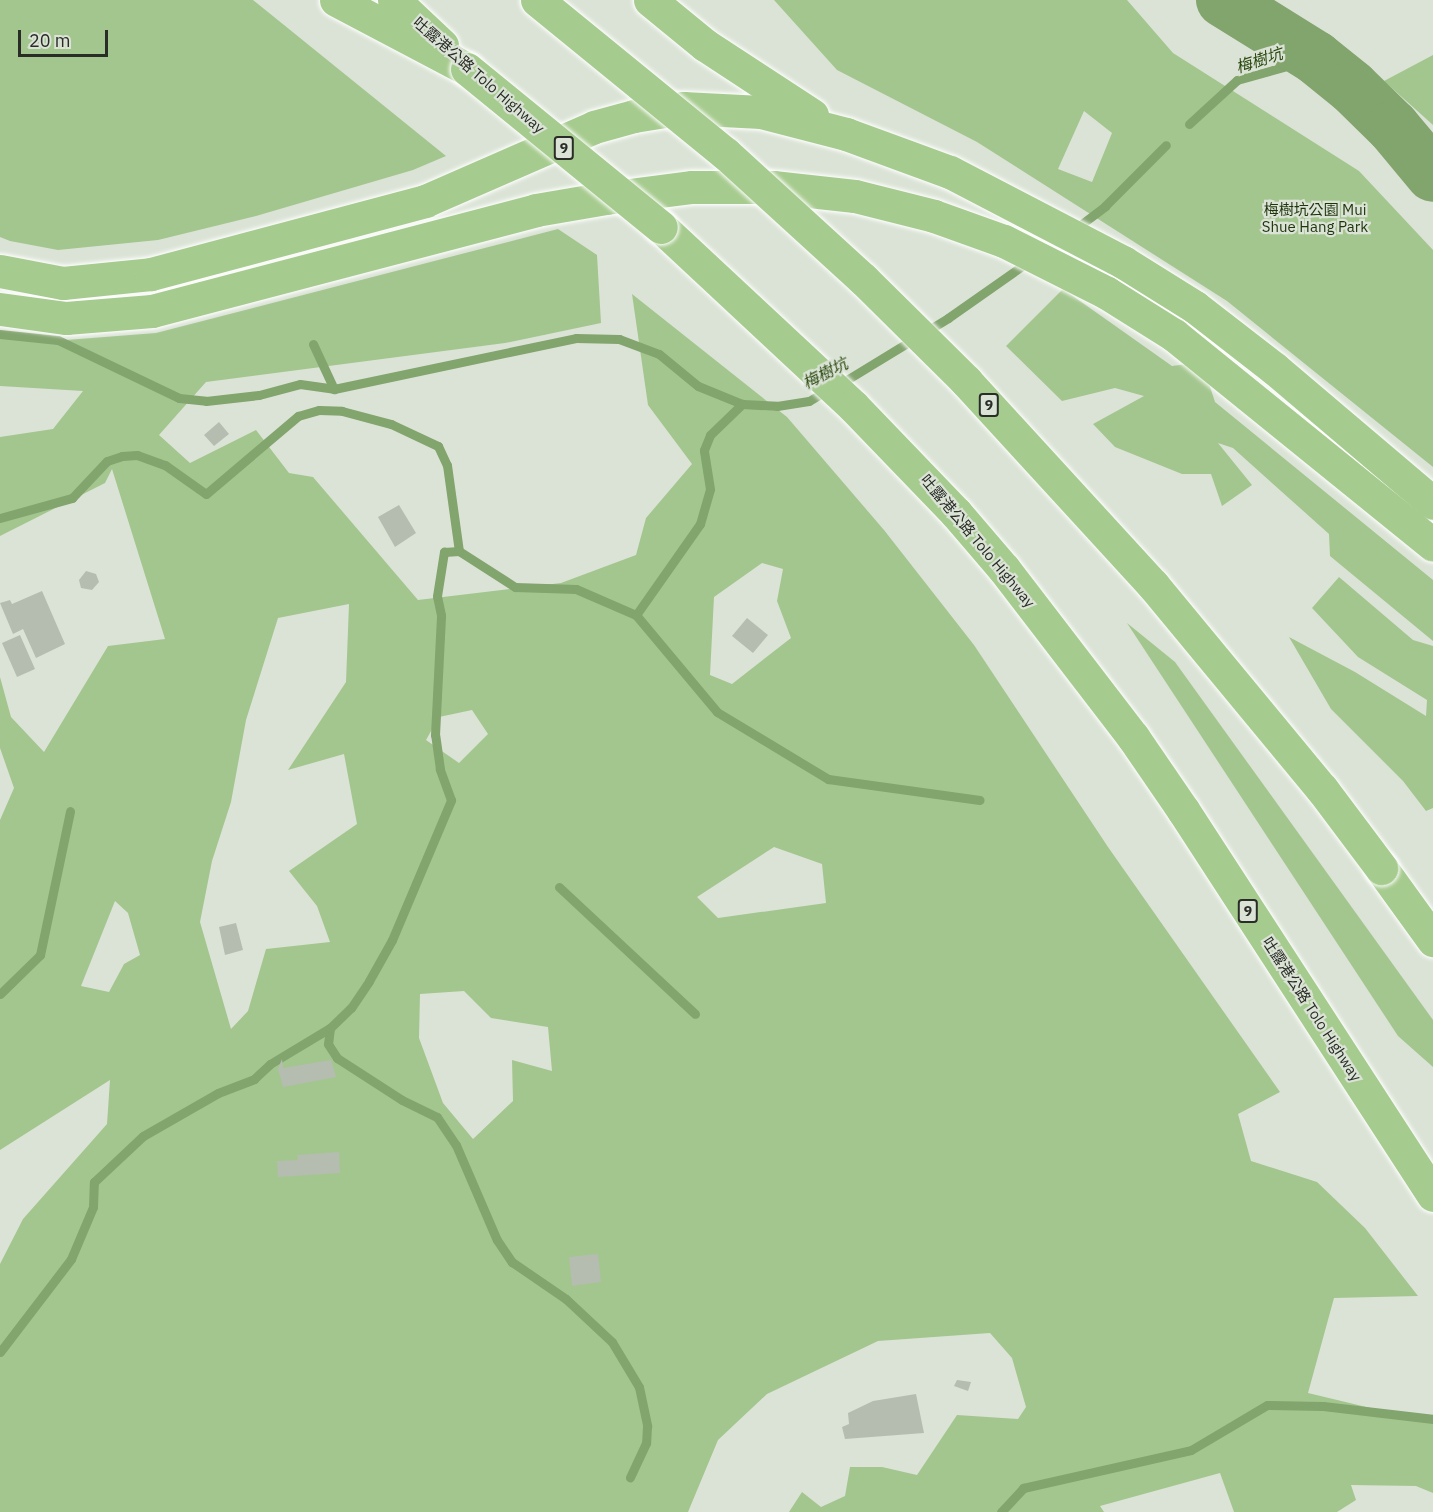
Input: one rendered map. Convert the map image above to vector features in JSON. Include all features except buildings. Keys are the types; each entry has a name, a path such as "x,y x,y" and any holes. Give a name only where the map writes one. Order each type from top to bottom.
{"highway":[{"name":"吐露港公路 Tolo Highway","path":"394,0 467,69 661,226 806,360 956,513 1065,646 1183,810 1428,1188"},
{"name":"9","path":"537,0 726,154 862,279 966,381 1198,638 1322,789 1433,940"},
{"path":"650,0 749,76 846,134"},
{"path":"341,3 467,69"},
{"path":"0,271 42,281 88,283 189,266 425,201 594,127 644,114 683,108 741,110 846,134 950,172 1123,262 1195,307 1275,369 1433,502"},
{"path":"0,309 66,318 153,310 536,210 692,187 773,187 855,196 934,216 1004,241 1107,293 1209,362 1433,545"}],"green space":[{"path":"0,0 253,0 446,156 413,170 256,216 158,240 58,250 10,241 0,237"},
{"name":"梅樹坑公園 Mui Shue Hang Park","path":"774,0 1127,0 1173,53 1359,171 1433,250 1433,467 1227,301 977,142 837,70","holes":["1084,111 1112,133 1092,182 1058,169"]},
{"path":"1433,55 1433,125 1384,81"},
{"path":"558,229 597,255 601,323 505,343 206,382 159,435 190,463 256,430 289,473 313,477 418,600 561,583 636,555 646,518 692,464 648,405 632,294 787,417 884,530 974,645 1108,847 1280,1092 1238,1114 1251,1161 1317,1182 1365,1228 1418,1296 1334,1298 1308,1393 1433,1423 1433,1493 1416,1486 1351,1485 1356,1500 1337,1512 1234,1512 1220,1473 1100,1506 1104,1512 789,1512 802,1492 821,1507 845,1496 850,1467 882,1467 917,1475 957,1415 1018,1419 1026,1407 1012,1358 990,1333 878,1341 767,1394 718,1440 688,1512 0,1512 0,1264 23,1219 107,1124 110,1080 0,1150 0,820 14,788 0,748 0,677 11,717 44,752 108,646 165,639 112,469 105,483 0,536 0,437 53,429 83,391 0,386 0,331 66,340 156,333","holes":["762,563 783,569 777,601 791,638 732,684 710,675 714,597","349,604 346,682 288,770 344,754 357,824 289,871 317,906 330,942 266,949 248,1011 231,1029 200,922 212,861 231,802 246,720 278,618","472,710 488,734 459,763 426,740 439,717","774,847 822,864 826,903 718,918 697,897","115,901 128,913 140,955 124,964 109,992 81,986","464,991 491,1018 548,1027 552,1071 512,1060 513,1101 473,1139 443,1103 419,1038 420,994"]},
{"path":"1063,289 1172,366 1202,362 1215,402 1433,580 1433,641 1330,556 1329,534 1233,448 1218,443 1252,485 1222,506 1211,474 1182,474 1115,447 1093,424 1144,396 1115,388 1062,401 1006,346"},
{"path":"1339,577 1413,640 1433,646 1433,808 1426,811 1403,781 1331,709 1289,637 1355,672 1426,716 1427,700 1358,657 1312,608"},
{"path":"1127,623 1175,662 1433,1020 1433,1067 1398,1036"}],"waterway":[{"path":"1223,0 1316,58 1352,87 1393,127 1433,175"},
{"name":"梅樹坑","path":"1189,124 1237,80 1316,58"},
{"name":"梅樹坑","path":"1075,229 1105,206 1166,145"},
{"name":"梅樹坑","path":"840,384 948,318 1029,261"},
{"path":"0,334 58,340 179,398 206,401 259,395 300,384 334,389 576,338 619,339 659,354 698,386 742,404"},
{"path":"313,344 334,389"},
{"path":"0,518 72,498 107,461 122,456 137,455 165,465 206,494 298,416 319,410 342,411 391,424 438,446 447,465 459,551 515,587 576,589 636,615 700,524 710,489 704,450 710,435 742,404 777,406 809,401 827,390"},
{"path":"0,1352 71,1259 93,1207 94,1182 143,1136 218,1093 254,1079 270,1064 330,1028 351,1008 369,981 392,940 451,800 440,769 435,735 441,615 437,596 444,552 459,551"},
{"path":"636,615 717,712 828,779 980,800"},
{"path":"0,994 40,955 70,811"},
{"path":"559,887 695,1014"},
{"path":"330,1028 328,1044 337,1058 402,1100 437,1117 456,1145 497,1240 512,1262 566,1299 612,1342 639,1387 647,1426 646,1443 630,1477"},
{"path":"1001,1512 1023,1488 1191,1450 1267,1405 1323,1406 1433,1419"}]}
